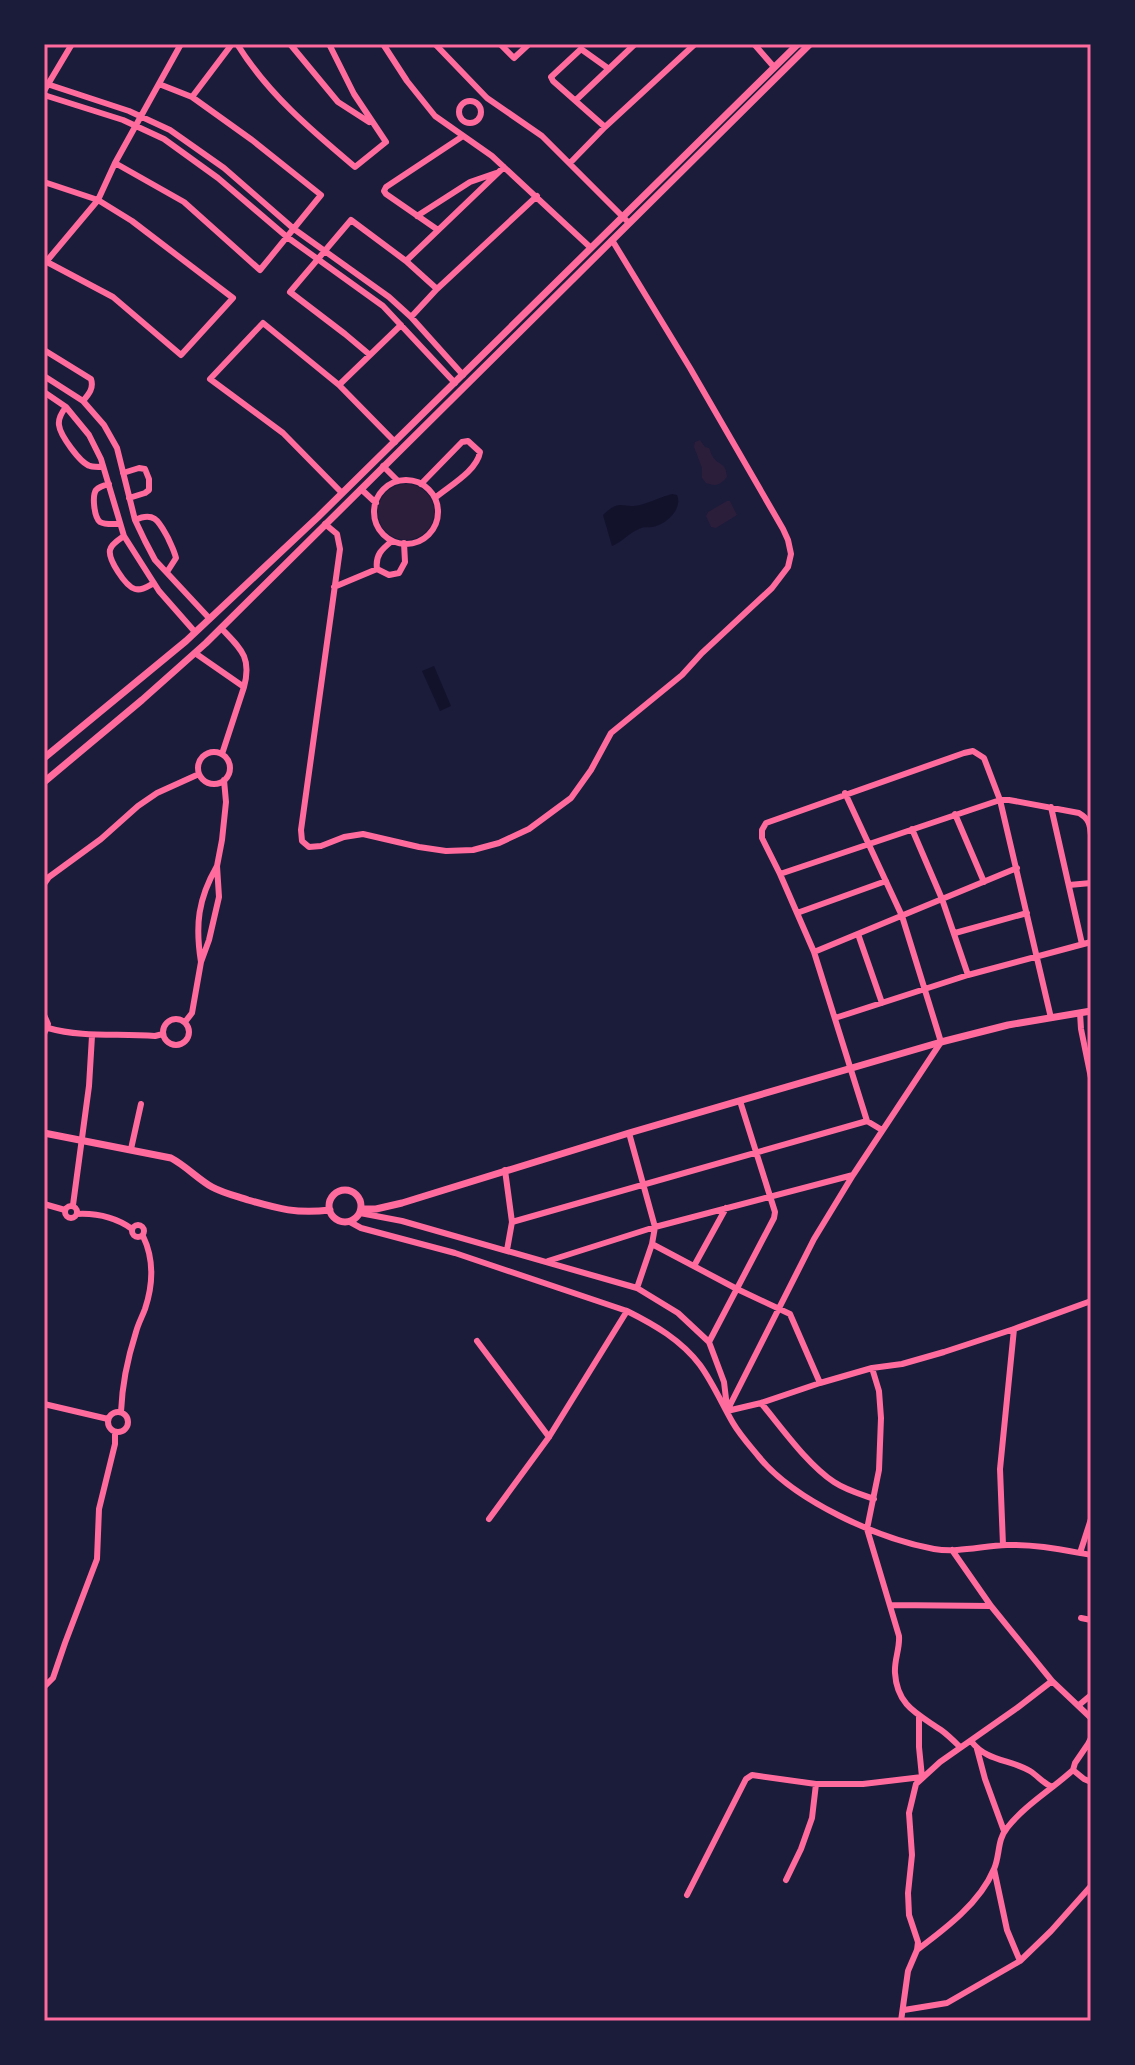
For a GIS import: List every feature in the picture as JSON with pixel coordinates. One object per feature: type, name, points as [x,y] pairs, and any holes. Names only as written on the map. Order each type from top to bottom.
[{"type":"street","points":[[45,88],[71,46],[62,44]]},
{"type":"street","points":[[44,182],[98,200],[143,229],[233,298],[181,355],[113,297],[45,263],[98,200],[181,44]]},
{"type":"street","points":[[192,97],[234,44],[253,70],[307,127],[355,167],[386,142],[354,94],[329,44]]},
{"type":"street","points":[[290,44],[338,102],[373,125]]},
{"type":"street","points":[[383,44],[435,116],[537,196],[591,248]]},
{"type":"street","points":[[435,44],[487,98],[542,136],[626,220]]},
{"type":"street","points":[[500,44],[514,58],[529,44]]},
{"type":"street","points":[[576,100],[635,44]]},
{"type":"street","points":[[570,163],[695,44]]},
{"type":"street","points":[[754,44],[774,67]]},
{"type":"street","points":[[44,782],[221,628],[612,240],[626,220],[798,44]]},
{"type":"street","points":[[44,758],[195,632],[395,442],[591,248],[626,220],[810,44]]},
{"type":"street","points":[[605,127],[553,81],[552,75],[581,49],[609,69]]},
{"type":"street","points":[[115,163],[184,202],[260,270],[321,195],[192,97],[159,84]]},
{"type":"street","points":[[45,88],[141,117],[170,130],[224,168],[294,229],[389,297],[463,375]]},
{"type":"street","points":[[45,88],[164,139],[218,178],[317,260],[383,306],[455,383]]},
{"type":"street","points":[[478,105],[487,98]]},
{"type":"street","points":[[472,101],[478,105],[481,112],[479,119],[469,123],[458,114],[461,104],[472,101]]},
{"type":"street","points":[[454,130],[462,120]]},
{"type":"street","points":[[438,230],[384,191],[463,136]]},
{"type":"street","points":[[417,216],[470,182],[502,170]]},
{"type":"street","points":[[406,261],[502,170]]},
{"type":"street","points":[[411,317],[537,196]]},
{"type":"street","points":[[370,355],[290,292],[351,220],[406,261],[437,289]]},
{"type":"street","points":[[325,524],[337,534],[340,549],[301,830],[302,841],[309,847],[321,846],[363,834],[446,851],[473,850],[499,843],[529,829],[571,798],[611,733],[682,675],[772,588],[788,567],[791,554],[783,529],[612,240]]},
{"type":"street","points":[[342,493],[283,433],[210,379],[263,323],[339,385],[395,442]]},
{"type":"street","points":[[339,385],[401,325]]},
{"type":"street","points":[[44,350],[91,379],[91,390],[83,401]]},
{"type":"street","points":[[44,376],[83,401],[104,425],[117,448],[135,520],[155,560],[209,618]]},
{"type":"street","points":[[44,392],[66,407],[89,435],[109,484],[124,536],[159,591],[195,632]]},
{"type":"street","points":[[66,407],[60,419],[62,435],[85,464],[103,467]]},
{"type":"street","points":[[89,435],[104,425]]},
{"type":"street","points":[[421,484],[462,442],[468,441],[480,452],[480,457],[468,471],[435,498]]},
{"type":"street","points":[[383,466],[398,481]]},
{"type":"street","points":[[123,473],[145,469],[149,479],[150,485],[145,493],[129,498]]},
{"type":"street","points":[[411,480],[421,484],[435,498],[438,508],[433,528],[427,536],[417,541],[392,541],[379,529],[375,520],[376,503],[383,490],[398,481],[411,480]]},
{"type":"street","points":[[109,484],[95,493],[96,517],[103,524],[120,524]]},
{"type":"street","points":[[361,489],[376,503]]},
{"type":"street","points":[[135,520],[143,517],[158,520],[176,558],[167,572]]},
{"type":"street","points":[[124,536],[109,552],[118,570],[129,586],[135,589],[154,583]]},
{"type":"street","points":[[377,569],[376,558],[392,541]]},
{"type":"street","points":[[334,587],[377,569],[395,575],[405,562],[404,543]]},
{"type":"street","points":[[177,612],[192,599]]},
{"type":"street","points":[[221,628],[245,655],[248,674],[222,754]]},
{"type":"street","points":[[195,653],[244,687]]},
{"type":"street","points":[[882,1130],[867,1121],[814,952],[762,838],[764,826],[770,821],[964,753],[973,751],[981,755],[1000,800],[1051,1018]]},
{"type":"street","points":[[213,752],[222,754],[229,762],[227,776],[215,784],[205,781],[199,774],[198,764],[204,756],[213,752]]},
{"type":"street","points":[[44,884],[138,806],[157,793],[199,774]]},
{"type":"street","points":[[201,962],[198,921],[207,884],[217,866],[222,840],[226,802],[224,780]]},
{"type":"street","points":[[845,793],[902,916],[941,1042]]},
{"type":"street","points":[[780,874],[1000,800],[1074,812],[1086,817],[1091,835]]},
{"type":"street","points":[[1051,807],[1082,944]]},
{"type":"street","points":[[955,814],[984,882]]},
{"type":"street","points":[[912,829],[942,899],[968,975]]},
{"type":"street","points":[[185,1022],[192,1013],[201,962],[219,897],[217,866]]},
{"type":"street","points":[[814,952],[1017,868]]},
{"type":"street","points":[[797,913],[886,881]]},
{"type":"street","points":[[1069,885],[1091,883]]},
{"type":"street","points":[[955,933],[1027,913]]},
{"type":"street","points":[[858,934],[882,1003]]},
{"type":"street","points":[[835,1018],[968,975],[1091,942]]},
{"type":"street","points":[[350,1222],[360,1211],[402,1203],[941,1042],[1008,1025],[1091,1011]]},
{"type":"street","points":[[1080,1013],[1091,1078]]},
{"type":"street","points":[[44,1015],[46,1031],[92,1036],[163,1034]]},
{"type":"street","points":[[172,1019],[181,1019],[188,1025],[189,1034],[185,1042],[171,1045],[163,1034],[165,1025],[172,1019]]},
{"type":"street","points":[[77,1214],[73,1205],[89,1086],[92,1036]]},
{"type":"street","points":[[727,1411],[814,1239],[941,1042]]},
{"type":"street","points":[[709,1342],[775,1212],[740,1101]]},
{"type":"street","points":[[131,1149],[141,1104]]},
{"type":"street","points":[[512,1222],[867,1121]]},
{"type":"street","points":[[44,1133],[171,1158],[211,1186],[230,1195],[285,1211],[330,1210]]},
{"type":"street","points":[[629,1133],[655,1227],[637,1288]]},
{"type":"street","points":[[505,1170],[512,1222],[507,1250]]},
{"type":"street","points":[[546,1262],[655,1227],[853,1175]]},
{"type":"street","points":[[360,1211],[358,1196],[346,1190],[333,1196],[329,1204],[336,1220],[455,1253],[627,1311],[653,1324],[677,1341],[699,1364],[735,1425],[761,1460],[803,1495],[867,1529],[934,1549],[1037,1546],[1091,1555]]},
{"type":"street","points":[[44,1204],[65,1210]]},
{"type":"street","points":[[65,1210],[73,1205]]},
{"type":"street","points":[[694,1266],[726,1208]]},
{"type":"street","points":[[65,1210],[69,1218],[77,1214],[93,1214],[111,1218],[132,1229],[136,1237],[143,1236],[150,1257],[149,1287],[130,1355],[121,1412]]},
{"type":"street","points":[[360,1211],[637,1288],[678,1313],[709,1342],[724,1382],[727,1411]]},
{"type":"street","points":[[652,1244],[793,1317],[820,1383]]},
{"type":"street","points":[[727,1411],[872,1368],[902,1364],[1091,1301]]},
{"type":"street","points":[[489,1519],[549,1437],[627,1311]]},
{"type":"street","points":[[1003,1545],[1000,1469],[1014,1329]]},
{"type":"street","points":[[477,1341],[549,1437]]},
{"type":"street","points":[[872,1368],[879,1391],[881,1418],[879,1470],[867,1529],[900,1646],[895,1676],[901,1697],[909,1709],[960,1747]]},
{"type":"street","points":[[761,1403],[806,1456],[833,1481],[874,1499]]},
{"type":"street","points":[[44,1404],[108,1419]]},
{"type":"street","points":[[121,1412],[128,1417],[128,1425],[123,1431],[115,1432],[109,1427],[108,1419],[113,1413],[121,1412]]},
{"type":"street","points":[[44,1687],[53,1678],[97,1559],[99,1509],[115,1444],[115,1432]]},
{"type":"street","points":[[1080,1553],[1091,1519]]},
{"type":"street","points":[[952,1550],[991,1606],[1052,1681],[1091,1718]]},
{"type":"street","points":[[890,1605],[991,1606]]},
{"type":"street","points":[[1081,1618],[1091,1620]]},
{"type":"street","points":[[901,2021],[908,1971],[918,1942],[909,1915],[908,1893],[912,1855],[909,1813],[916,1784],[960,1747],[1052,1681]]},
{"type":"street","points":[[1079,1705],[1091,1695]]},
{"type":"street","points":[[919,1716],[922,1777]]},
{"type":"street","points":[[971,1741],[977,1749],[1004,1831]]},
{"type":"street","points":[[917,1950],[938,1935],[980,1892],[994,1869],[1004,1831],[1028,1806],[1073,1770],[1090,1743]]},
{"type":"street","points":[[977,1749],[999,1761],[1030,1771],[1052,1787]]},
{"type":"street","points":[[1073,1770],[1091,1782]]},
{"type":"street","points":[[687,1895],[746,1779],[752,1775],[816,1784],[863,1784],[922,1777]]},
{"type":"street","points":[[786,1880],[812,1818],[816,1784]]},
{"type":"street","points":[[994,1869],[1007,1930],[1020,1961]]},
{"type":"street","points":[[904,2010],[947,2003],[1020,1961],[1091,1886]]},
{"type":"shaded area","points":[[700,440],[725,469],[727,477],[718,484],[706,483],[702,478],[702,468],[694,447],[695,442]]},
{"type":"shaded area","points":[[406,484],[426,492],[434,512],[426,532],[406,540],[386,532],[378,512],[386,492]]},
{"type":"shaded area","points":[[677,495],[678,506],[668,520],[657,526],[639,529],[612,546],[603,515],[618,505],[640,505]]},
{"type":"shaded area","points":[[730,501],[737,515],[716,528],[711,527],[706,516],[708,512]]},
{"type":"shaded area","points":[[434,666],[451,706],[440,711],[422,671]]}]
